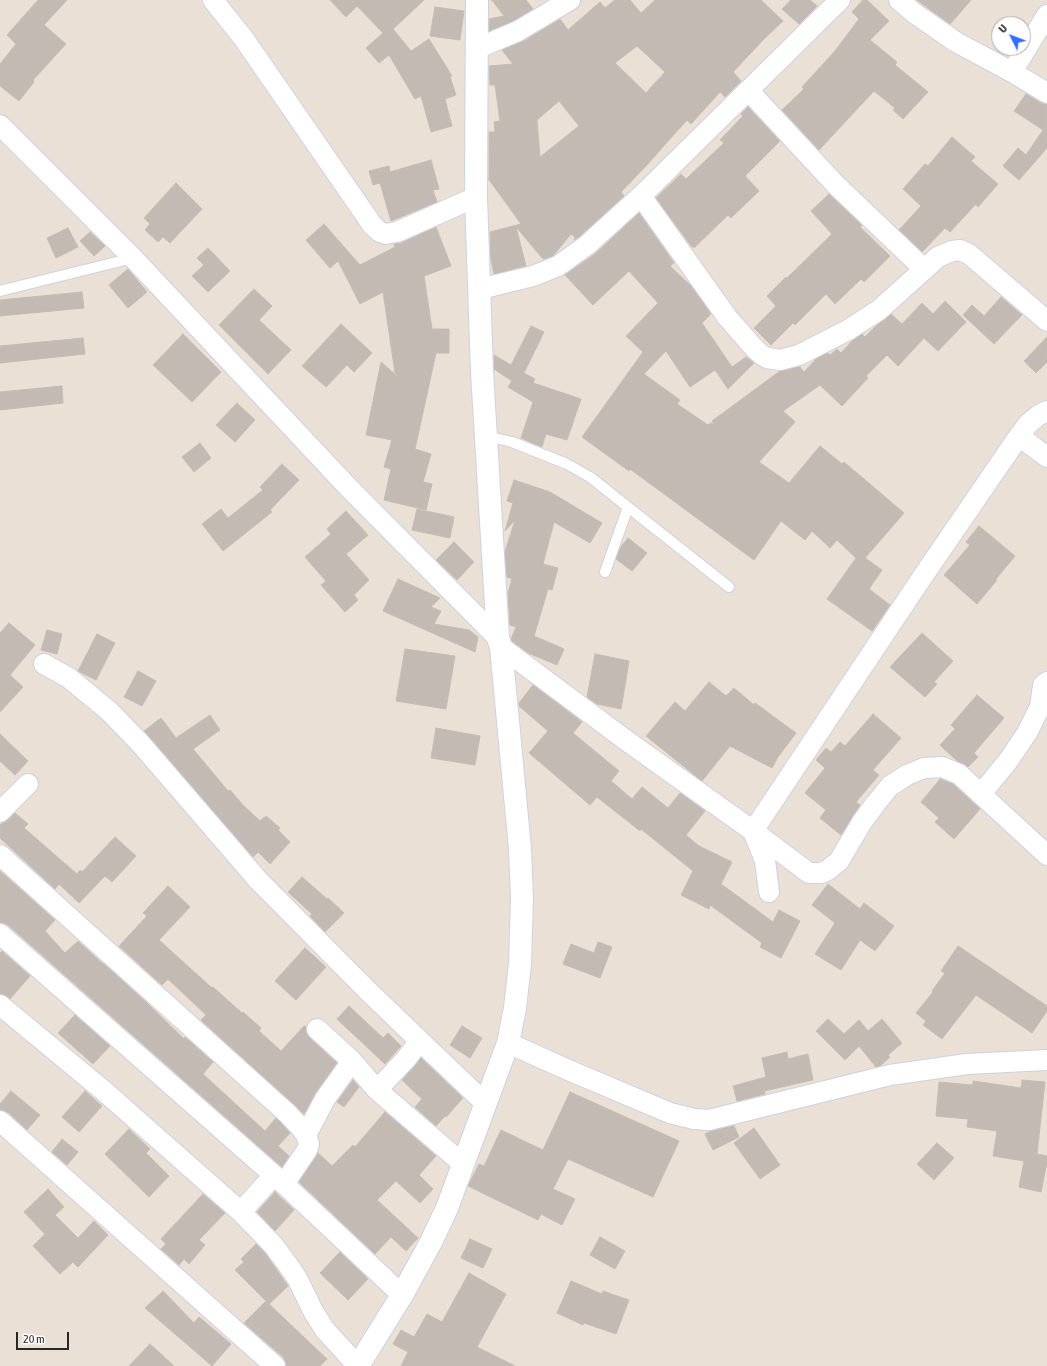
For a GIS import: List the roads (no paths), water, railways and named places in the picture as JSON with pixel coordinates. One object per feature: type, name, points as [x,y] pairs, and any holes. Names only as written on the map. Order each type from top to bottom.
[{"type":"street","points":[[213,0],[244,39],[373,226],[380,232],[386,234],[397,232],[476,197]]},
{"type":"street","points":[[0,1006],[104,1091],[241,1212],[278,1253],[297,1278],[313,1311],[325,1330],[358,1366],[402,1295],[431,1242],[447,1208],[508,1043],[515,1008],[520,964],[522,898],[520,849],[499,642],[482,372],[476,197],[477,0]]},
{"type":"street","points":[[476,49],[518,31],[570,0]]},
{"type":"street","points":[[480,289],[533,276],[558,266],[587,245],[641,196],[840,0]]},
{"type":"street","points":[[899,0],[956,42],[1012,72],[1047,93]]},
{"type":"street","points":[[1012,72],[1047,15]]},
{"type":"street","points":[[749,90],[835,184],[924,269]]},
{"type":"street","points":[[0,125],[133,258],[348,487],[499,642],[627,741],[810,873],[821,873],[828,870],[840,861],[862,822],[890,786],[907,775],[924,768],[942,767],[959,774],[1047,855]]},
{"type":"street","points":[[641,196],[727,317],[755,349],[767,358],[780,360],[799,355],[848,330],[879,310],[938,257],[952,250],[960,250],[970,254],[1047,321]]},
{"type":"street","points":[[753,831],[921,579],[1019,436],[1028,424],[1039,415],[1047,411]]},
{"type":"street","points":[[1019,436],[1047,457]]},
{"type":"street","points":[[44,664],[69,678],[109,711],[140,743],[258,880],[367,990],[486,1104]]},
{"type":"street","points":[[981,794],[1008,761],[1027,733],[1040,707],[1043,685],[1047,682]]},
{"type":"street","points":[[0,812],[28,784]]},
{"type":"street","points":[[753,831],[765,861],[769,892]]},
{"type":"street","points":[[0,854],[288,1114],[306,1135],[309,1144],[307,1150],[279,1179],[241,1212]]},
{"type":"street","points":[[0,934],[279,1179],[402,1295]]},
{"type":"street","points":[[317,1029],[352,1061],[377,1090],[463,1164]]},
{"type":"street","points":[[377,1090],[406,1059],[420,1041]]},
{"type":"street","points":[[508,1043],[670,1113],[694,1119],[709,1120],[890,1075],[967,1064],[1047,1060]]},
{"type":"street","points":[[306,1135],[325,1099],[352,1061]]},
{"type":"street","points":[[0,1121],[275,1366]]},
{"type":"lane","points":[[0,291],[133,258]]},
{"type":"lane","points":[[486,436],[512,442],[567,464],[590,478],[729,587]]},
{"type":"lane","points":[[605,572],[628,507]]}]
